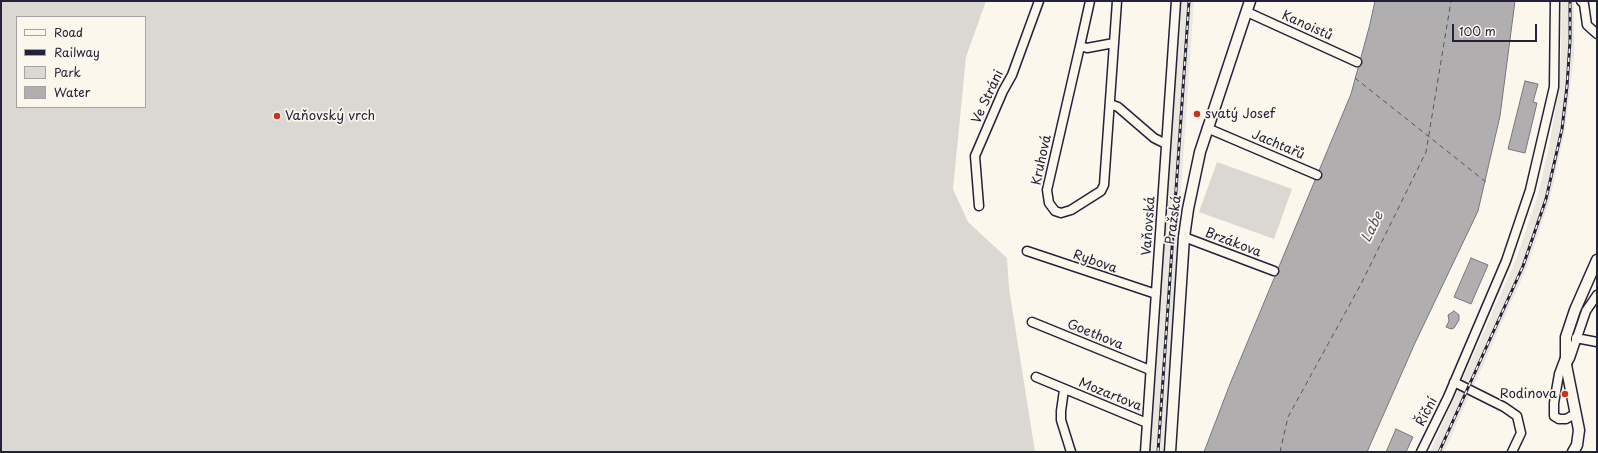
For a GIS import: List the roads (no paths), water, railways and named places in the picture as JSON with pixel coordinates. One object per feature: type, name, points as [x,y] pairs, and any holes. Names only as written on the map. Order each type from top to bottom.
[{"type":"main road","name":"Pražská","points":[[1170,452],[1184,237],[1195,173],[1207,128],[1250,1]]},
{"type":"main road","points":[[1572,452],[1578,438],[1566,361],[1566,337],[1570,321],[1597,260]]},
{"type":"street","name":"Ve Stráni","points":[[979,206],[975,156],[1003,91],[1012,75],[1039,1]]},
{"type":"street","name":"Kruhová","points":[[1090,1],[1047,190],[1049,204],[1055,211],[1061,213],[1071,210],[1102,188],[1105,178],[1117,1]]},
{"type":"street","name":"Vaňovská","points":[[1145,452],[1176,1]]},
{"type":"street","name":"Říční","points":[[1421,452],[1454,382],[1506,261],[1530,190],[1554,87],[1555,1]]},
{"type":"street","points":[[1581,1],[1584,4],[1588,25],[1597,34]]},
{"type":"street","name":"Kanoistů","points":[[1246,12],[1357,62]]},
{"type":"street","points":[[1080,46],[1087,48],[1114,44]]},
{"type":"street","points":[[1110,104],[1118,107],[1154,138],[1166,144]]},
{"type":"street","name":"Jachtařů","points":[[1207,128],[1317,175]]},
{"type":"street","name":"Brzákova","points":[[1184,237],[1274,271]]},
{"type":"street","name":"Rybova","points":[[1027,251],[1156,294]]},
{"type":"street","points":[[1575,414],[1566,419],[1559,419],[1554,416],[1554,403],[1559,374],[1566,361],[1570,358],[1586,311],[1597,295]]},
{"type":"street","name":"Goethova","points":[[1032,322],[1150,370]]},
{"type":"street","points":[[1576,338],[1597,342]]},
{"type":"street","name":"Mozartova","points":[[1036,377],[1064,390],[1147,423]]},
{"type":"street","points":[[1454,382],[1504,407],[1517,416],[1521,433],[1512,452]]},
{"type":"street","name":"Mozartova","points":[[1064,390],[1061,411],[1062,420],[1071,452]]},
{"type":"water","name":"Labe","points":[[1375,1],[1515,1],[1500,116],[1478,211],[1415,343],[1367,452],[1204,452],[1230,384],[1351,94]]},
{"type":"water","points":[[1525,81],[1538,84],[1533,102],[1537,103],[1525,153],[1508,149]]},
{"type":"water","points":[[1471,258],[1488,265],[1471,304],[1454,297]]},
{"type":"water","points":[[1454,311],[1459,315],[1459,320],[1454,328],[1451,329],[1446,327],[1449,321],[1448,315]]},
{"type":"water","points":[[1396,429],[1413,437],[1406,452],[1386,452]]},
{"type":"railway","points":[[1158,452],[1189,1]]},
{"type":"railway","points":[[1439,452],[1523,266],[1546,199],[1562,129],[1570,41],[1570,1]]},
{"type":"place","name":"svatý Josef","points":[[1197,114]]},
{"type":"place","name":"Vaňovský vrch","points":[[277,116]]},
{"type":"place","name":"Rodinova","points":[[1565,394]]}]
